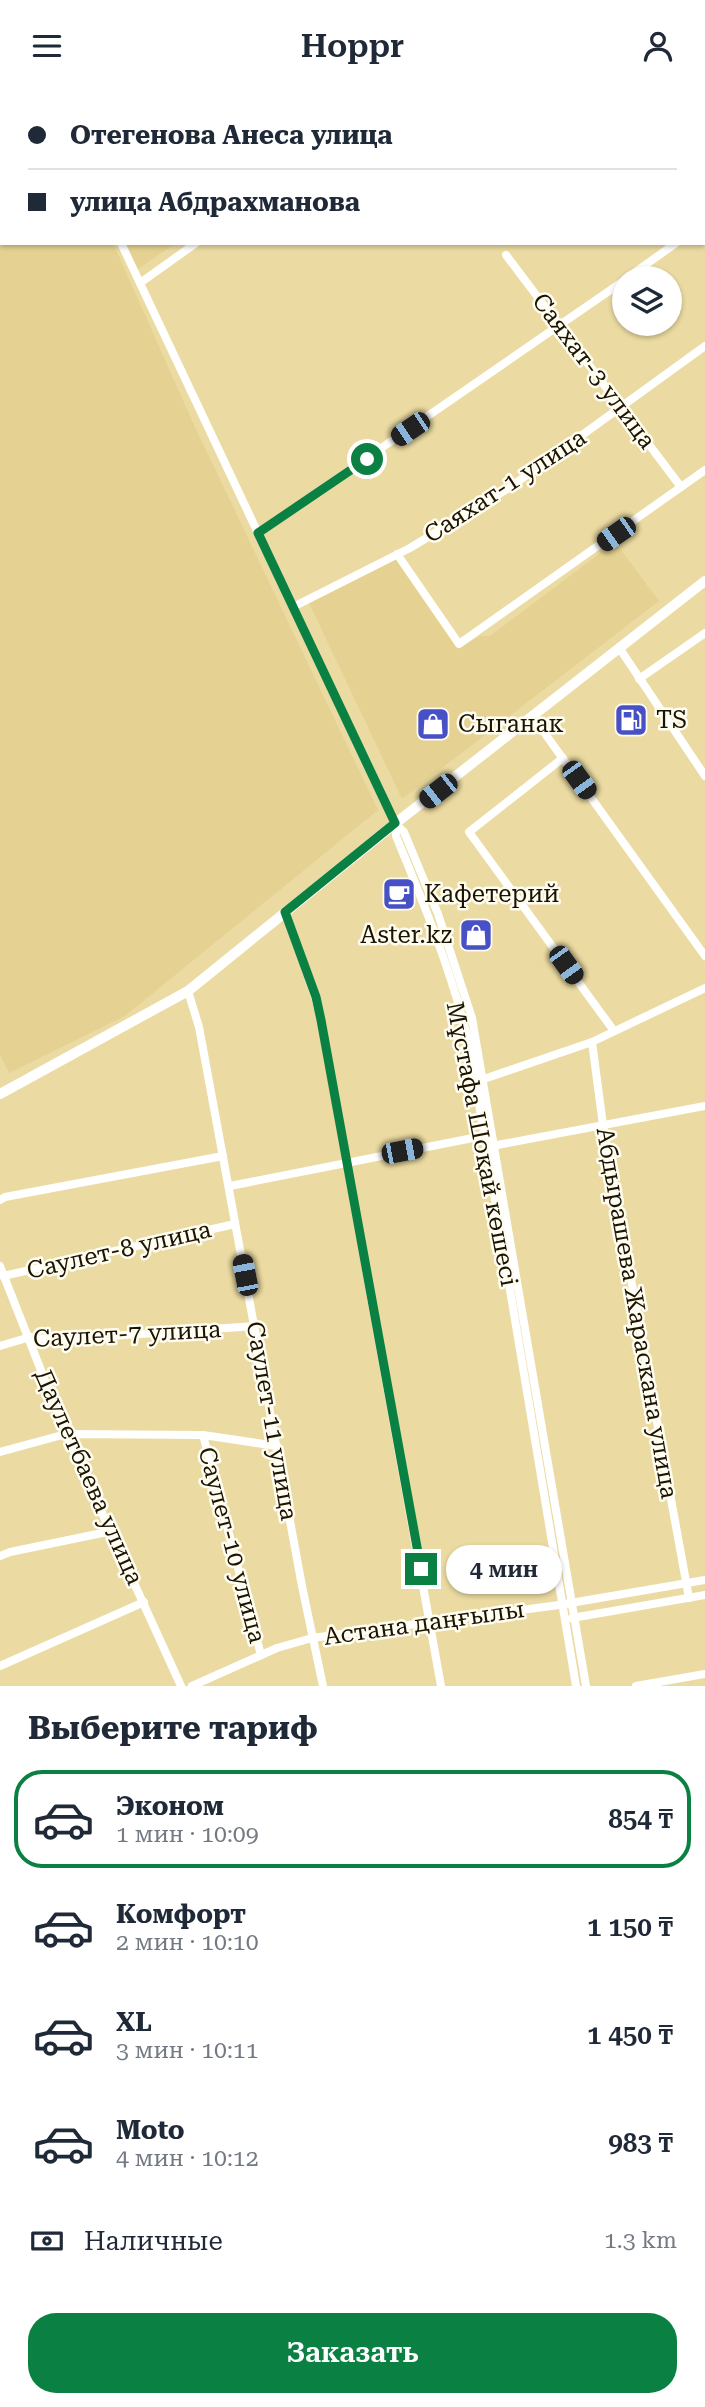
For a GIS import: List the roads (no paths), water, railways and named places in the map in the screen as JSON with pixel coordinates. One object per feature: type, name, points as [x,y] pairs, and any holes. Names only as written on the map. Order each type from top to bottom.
[{"type":"main road","points":[[1,1090],[188,991],[395,823],[705,581]]},
{"type":"street","points":[[122,245],[395,823]]},
{"type":"street","points":[[139,283],[193,245]]},
{"type":"street","points":[[644,266],[673,245]]},
{"type":"street","name":"Саяхат-3 улица","points":[[506,255],[681,487]]},
{"type":"street","points":[[258,533],[612,289]]},
{"type":"street","name":"Саяхат-1 улица","points":[[293,607],[397,554],[509,488],[705,346]]},
{"type":"street","points":[[397,554],[458,644],[705,470]]},
{"type":"street","points":[[639,679],[705,633]]},
{"type":"street","points":[[620,649],[705,775]]},
{"type":"street","points":[[533,717],[705,957]]},
{"type":"street","points":[[563,758],[469,832],[614,1031]]},
{"type":"street","name":"Мұстафа Шоқай көшесі","points":[[395,823],[404,832],[438,914],[472,1018],[484,1079],[488,1135]]},
{"type":"street","name":"Мұстафа Шоқай көшесі","points":[[395,823],[396,836],[430,918],[463,1021],[488,1135],[567,1604],[586,1686]]},
{"type":"street","points":[[285,912],[316,997],[348,1161],[441,1686]]},
{"type":"street","points":[[484,1079],[592,1042],[705,989]]},
{"type":"street","name":"Саулет-11 улица","points":[[188,991],[199,1027],[230,1186],[323,1686]]},
{"type":"street","name":"Абдырашева Жараскана улица","points":[[592,1042],[603,1125],[689,1598]]},
{"type":"street","points":[[490,1146],[705,1106]]},
{"type":"street","points":[[230,1186],[488,1135]]},
{"type":"street","points":[[0,1201],[223,1156]]},
{"type":"street","name":"Саулет-8 улица","points":[[3,1276],[235,1224]]},
{"type":"street","name":"Даулетбаева улица","points":[[0,1266],[66,1434],[181,1686]]},
{"type":"street","name":"Саулет-7 улица","points":[[0,1346],[30,1337],[54,1340],[255,1326]]},
{"type":"street","points":[[0,1452],[66,1434],[203,1435],[277,1446]]},
{"type":"street","name":"Саулет-10 улица","points":[[203,1435],[261,1655]]},
{"type":"street","points":[[0,1556],[112,1531]]},
{"type":"street","name":"Астана даңғылы","points":[[192,1686],[278,1648],[313,1638],[567,1604],[705,1580]]},
{"type":"street","points":[[570,1618],[705,1595]]},
{"type":"street","points":[[0,1666],[144,1602]]},
{"type":"street","name":"Мұстафа Шоқай көшесі","points":[[570,1618],[576,1686]]},
{"type":"street","points":[[636,1686],[705,1675]]},
{"type":"place","name":"TS","points":[[631,720]]},
{"type":"place","name":"Сыганак","points":[[433,724]]},
{"type":"place","name":"Кафетерий","points":[[399,894]]},
{"type":"place","name":"Aster.kz","points":[[476,935]]}]
